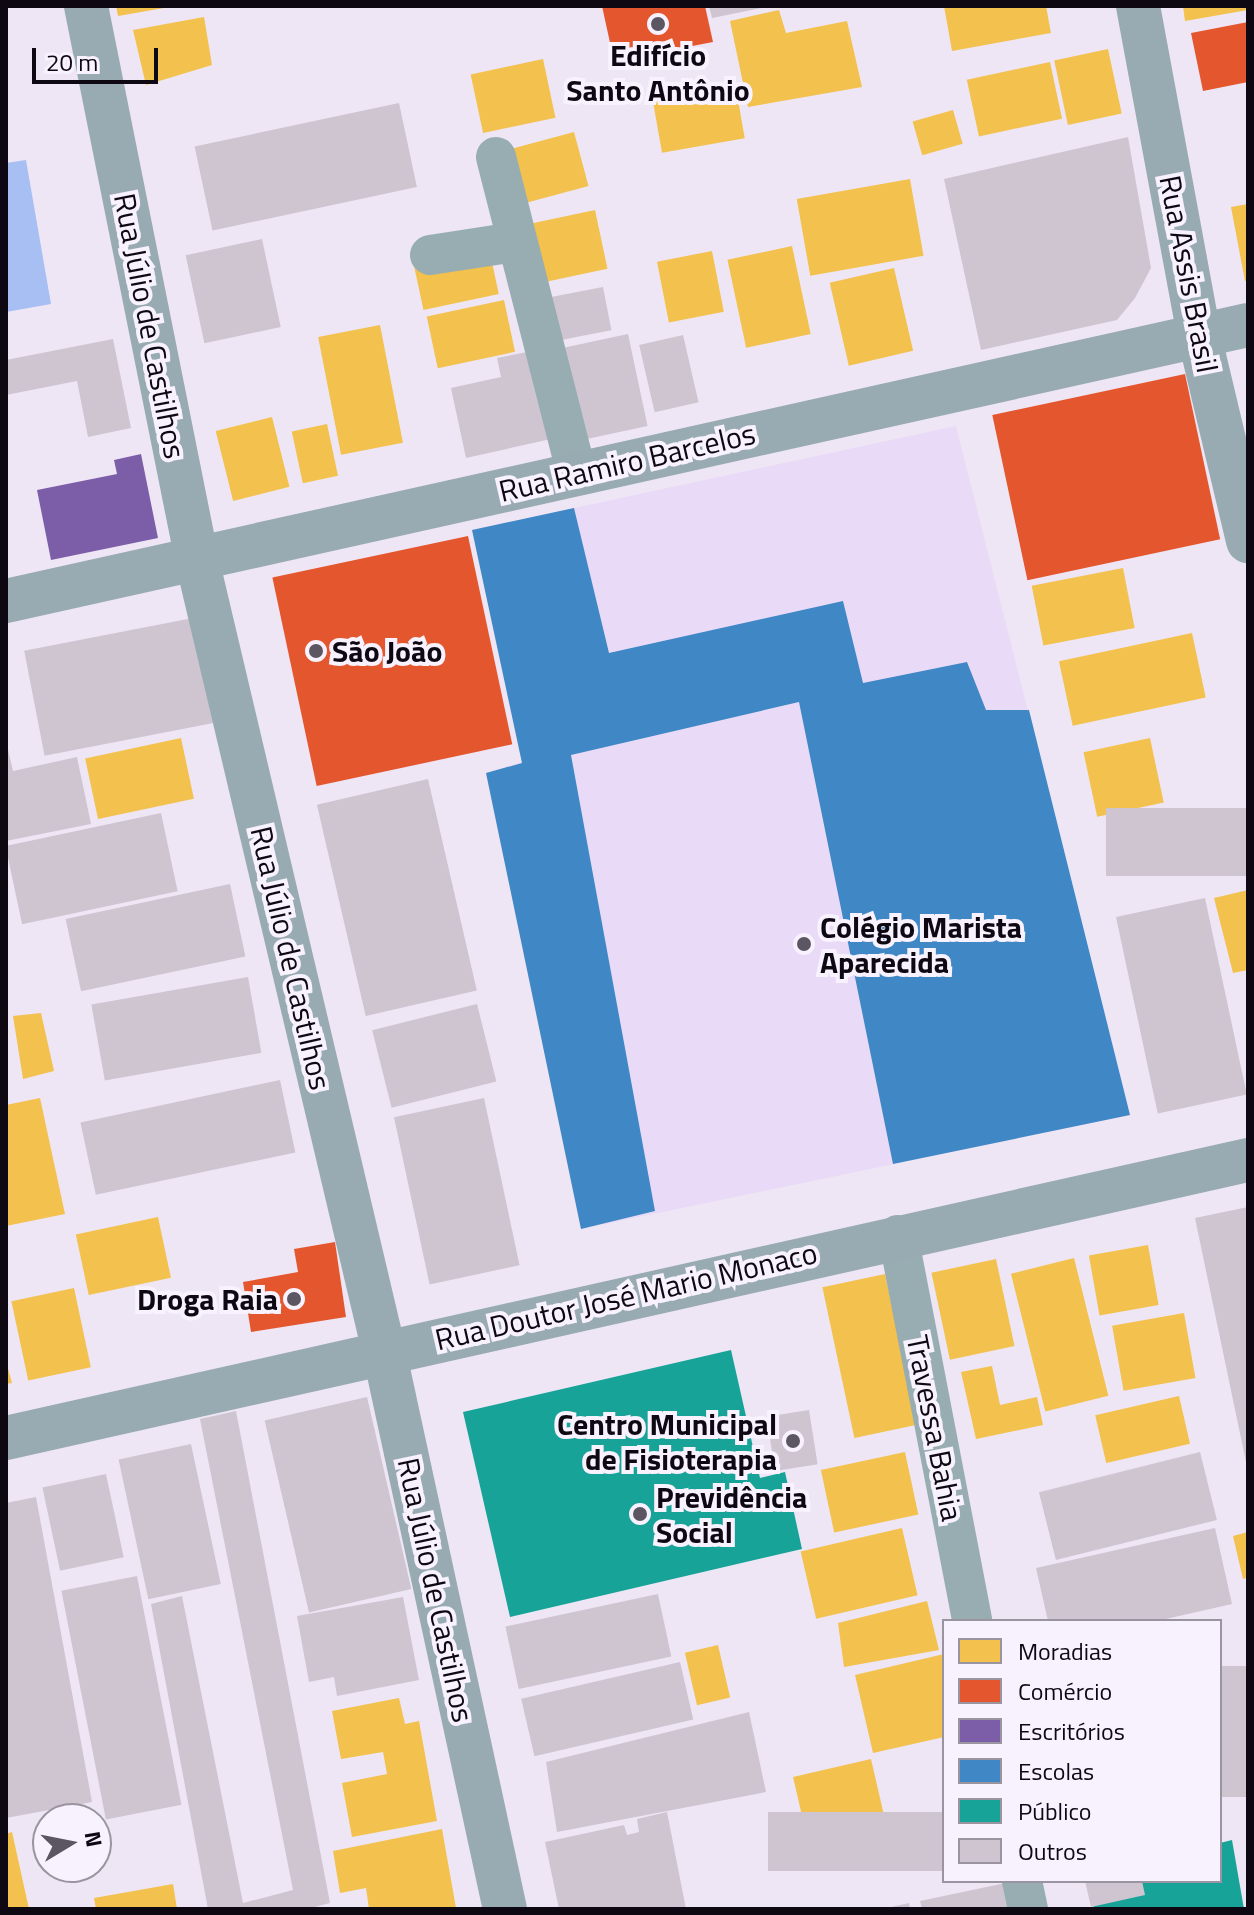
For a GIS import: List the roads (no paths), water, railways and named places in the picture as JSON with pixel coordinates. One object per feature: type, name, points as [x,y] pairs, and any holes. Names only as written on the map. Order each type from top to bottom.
[{"type":"street","name":"Rua Júlio de Castilhos","points":[[86,6],[197,560],[384,1351],[505,1909]]},
{"type":"street","name":"Rua Assis Brasil","points":[[1138,6],[1199,335],[1248,541]]},
{"type":"street","points":[[496,157],[515,242],[576,472]]},
{"type":"street","points":[[430,255],[515,242]]},
{"type":"street","name":"Rua Ramiro Barcelos","points":[[6,601],[1248,325]]},
{"type":"street","name":"Rua Doutor José Mario Monaco","points":[[6,1438],[898,1235],[1248,1160]]},
{"type":"street","name":"Travessa Bahia","points":[[898,1235],[972,1619]]},
{"type":"street","points":[[1022,1883],[1028,1909]]},
{"type":"water","points":[[26,160],[51,304],[6,312],[6,163]]},
{"type":"place","name":"Edifício Santo Antônio","points":[[658,24]]},
{"type":"place","name":"São João","points":[[316,651]]},
{"type":"place","name":"Colégio Marista Aparecida","points":[[804,944]]},
{"type":"place","name":"Droga Raia","points":[[294,1299]]},
{"type":"place","name":"Centro Municipal de Fisioterapia","points":[[793,1441]]},
{"type":"place","name":"Previdência Social","points":[[640,1514]]}]
